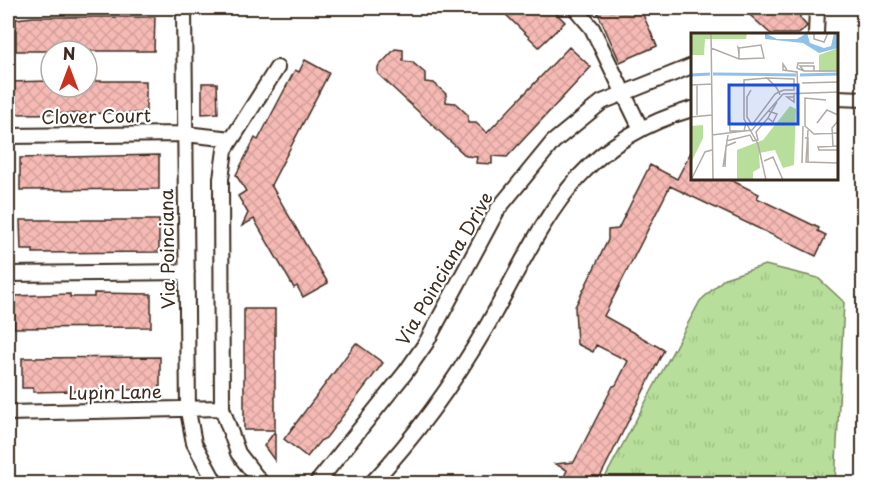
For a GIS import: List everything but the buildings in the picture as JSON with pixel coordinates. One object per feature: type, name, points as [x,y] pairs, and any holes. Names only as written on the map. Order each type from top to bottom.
[{"type":"street","name":"Via Poinciana","points":[[184,8],[188,411],[194,443],[214,483]]},
{"type":"street","points":[[575,8],[592,28],[641,129]]},
{"type":"street","points":[[816,33],[817,8]]},
{"type":"street","name":"Via Poinciana Drive","points":[[316,483],[380,407],[426,343],[498,209],[554,142],[602,102],[691,67]]},
{"type":"street","points":[[262,483],[238,453],[222,408],[221,179],[225,150],[277,68]]},
{"type":"street","points":[[838,98],[864,99]]},
{"type":"street","points":[[371,483],[434,407],[486,327],[552,208],[592,163],[641,129],[691,110]]},
{"type":"street","name":"Clover Court","points":[[8,136],[185,134]]},
{"type":"street","points":[[185,134],[232,139]]},
{"type":"street","points":[[8,274],[186,272]]},
{"type":"street","name":"Lupin Lane","points":[[8,412],[188,411],[222,408]]},
{"type":"green space","points":[[765,265],[818,278],[844,302],[835,483],[602,483],[700,301],[725,278]]}]
